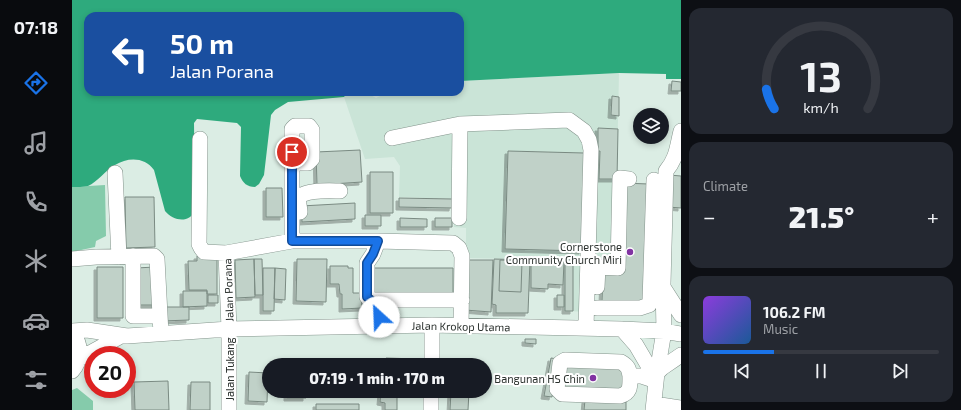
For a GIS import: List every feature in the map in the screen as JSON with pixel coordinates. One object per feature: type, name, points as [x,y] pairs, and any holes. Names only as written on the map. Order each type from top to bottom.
[{"type":"street","points":[[392,138],[460,124],[569,120],[584,131],[589,140],[591,150],[591,328]]},
{"type":"street","points":[[459,218],[460,124]]},
{"type":"street","points":[[597,308],[640,308],[649,305],[658,217],[666,170],[673,162],[681,131]]},
{"type":"street","points":[[200,139],[199,244],[204,252],[226,252]]},
{"type":"street","points":[[292,163],[297,241]]},
{"type":"street","points":[[115,173],[134,316],[160,316]]},
{"type":"street","points":[[591,328],[597,308],[598,267],[618,268],[620,178],[629,178]]},
{"type":"street","points":[[654,180],[663,287],[664,331],[656,378],[654,407],[681,408]]},
{"type":"street","points":[[297,241],[299,199],[301,196],[307,192],[340,190]]},
{"type":"street","name":"Jalan Porana","points":[[229,329],[226,252],[297,241],[453,243],[460,248],[462,256],[461,326]]},
{"type":"street","points":[[378,241],[373,254],[367,263],[367,297],[378,306],[380,325]]},
{"type":"street","points":[[72,259],[126,256],[154,256],[158,259],[161,334]]},
{"type":"street","points":[[663,287],[681,315]]},
{"type":"street","points":[[372,300],[462,300]]},
{"type":"street","name":"Jalan Krokop Utama","points":[[121,336],[229,329],[380,325],[591,328],[664,331],[681,334]]},
{"type":"street","points":[[432,325],[432,358]]},
{"type":"street","name":"Jalan Tukang","points":[[229,329],[229,410]]},
{"type":"street","points":[[622,329],[636,346],[656,378]]},
{"type":"street","points":[[76,365],[79,344],[72,332],[87,330],[121,336]]},
{"type":"street","points":[[76,365],[121,336]]},
{"type":"street","points":[[656,378],[662,368],[681,355]]},
{"type":"street","points":[[565,360],[621,362],[626,364],[629,368],[630,376],[630,389],[628,392],[620,396],[562,394],[557,390],[560,363],[565,360]]},
{"type":"street","points":[[630,376],[656,378]]},
{"type":"street","points":[[431,398],[431,410]]},
{"type":"shaded area","points":[[72,0],[681,0],[681,79],[666,79],[666,74],[619,73],[464,81],[464,12],[84,12],[84,96],[345,96],[288,102],[275,110],[271,115],[264,175],[259,184],[255,187],[246,184],[242,181],[240,176],[241,127],[237,123],[197,119],[194,123],[195,210],[193,214],[185,219],[181,220],[172,217],[165,211],[154,170],[146,163],[141,161],[131,160],[120,162],[88,186],[72,187]]},
{"type":"shaded area","points":[[619,73],[615,261],[591,262],[592,312],[564,311],[565,260],[466,258],[466,228],[454,227],[454,199],[399,197],[400,166],[394,157],[365,159],[345,96],[372,96],[376,98],[380,96],[464,96],[464,81]]},
{"type":"shaded area","points":[[105,185],[106,236],[96,241],[95,247],[72,252],[72,187]]},
{"type":"shaded area","points":[[77,388],[84,394],[84,398],[89,398],[93,401],[93,410],[72,410],[72,390]]},
{"type":"building","points":[[672,81],[681,82],[681,91],[671,91]]},
{"type":"building","points":[[612,96],[619,97],[619,116],[611,115]]},
{"type":"building","points":[[598,128],[618,129],[617,179],[599,179],[600,151],[598,151]]},
{"type":"building","points":[[360,150],[362,182],[317,185],[316,152]]},
{"type":"building","points":[[508,151],[584,153],[582,251],[505,249]]},
{"type":"building","points":[[370,172],[393,172],[393,213],[370,213]]},
{"type":"building","points":[[669,175],[681,176],[681,208],[668,207]]},
{"type":"building","points":[[622,183],[649,184],[646,302],[602,301],[603,274],[620,275]]},
{"type":"building","points":[[266,188],[282,188],[283,217],[266,217]]},
{"type":"building","points":[[125,197],[154,197],[155,247],[126,248]]},
{"type":"building","points":[[399,198],[453,199],[452,208],[399,207]]},
{"type":"building","points":[[355,203],[355,219],[302,222],[301,206]]},
{"type":"building","points":[[365,215],[381,215],[381,226],[365,226]]},
{"type":"building","points":[[400,218],[427,219],[427,227],[400,227]]},
{"type":"building","points":[[435,218],[452,218],[452,227],[435,227]]},
{"type":"building","points":[[217,255],[217,294],[207,294],[207,290],[189,290],[188,261],[197,261],[197,256]]},
{"type":"building","points":[[254,259],[255,297],[236,298],[235,260]]},
{"type":"building","points":[[254,259],[262,259],[263,295],[255,295]]},
{"type":"building","points":[[297,259],[327,259],[326,302],[296,301]]},
{"type":"building","points":[[494,259],[530,260],[528,313],[496,313],[496,305],[492,304]]},
{"type":"building","points":[[565,259],[573,259],[573,311],[565,311]]},
{"type":"building","points":[[465,260],[493,260],[491,312],[465,310]]},
{"type":"building","points":[[500,260],[522,261],[521,292],[499,291]]},
{"type":"building","points":[[531,261],[564,262],[563,285],[548,284],[548,289],[531,288]]},
{"type":"building","points":[[330,266],[348,266],[348,268],[353,268],[353,293],[361,293],[362,308],[342,309],[342,294],[340,294],[339,284],[330,284]]},
{"type":"building","points":[[97,267],[123,267],[123,318],[97,318]]},
{"type":"building","points":[[155,267],[156,305],[136,305],[136,268]]},
{"type":"building","points":[[263,268],[275,268],[274,311],[263,311]]},
{"type":"building","points":[[275,268],[286,269],[285,300],[274,299]]},
{"type":"building","points":[[370,268],[453,268],[453,293],[370,295]]},
{"type":"building","points":[[183,291],[207,291],[207,306],[183,307]]},
{"type":"building","points":[[208,295],[218,295],[218,303],[208,303]]},
{"type":"building","points":[[557,295],[564,295],[564,307],[557,307]]},
{"type":"building","points":[[162,307],[189,307],[189,320],[162,321]]},
{"type":"building","points":[[525,339],[536,339],[536,344],[525,343]]},
{"type":"building","points":[[551,358],[558,359],[552,397],[544,396]]},
{"type":"building","name":"Bangunan HS Chin","points":[[561,366],[625,369],[625,389],[560,387]]},
{"type":"building","points":[[249,372],[262,373],[262,398],[267,398],[267,402],[248,401]]},
{"type":"building","points":[[168,381],[169,410],[135,410],[136,382]]},
{"type":"building","points":[[191,382],[210,382],[210,410],[190,410]]},
{"type":"building","points":[[380,398],[397,398],[397,410],[385,410],[385,403],[380,402]]},
{"type":"building","points":[[451,398],[469,398],[468,410],[450,410]]},
{"type":"building","points":[[585,400],[626,402],[626,410],[584,410]]},
{"type":"building","points":[[316,404],[359,404],[359,410],[316,410]]},
{"type":"place","name":"Cornerstone Community Church Miri","points":[[630,252]]},
{"type":"place","name":"Bangunan HS Chin","points":[[593,378]]},
{"type":"route","points":[[292,152],[292,241],[378,241],[373,254],[367,263],[367,297],[378,306],[379,317]]}]
